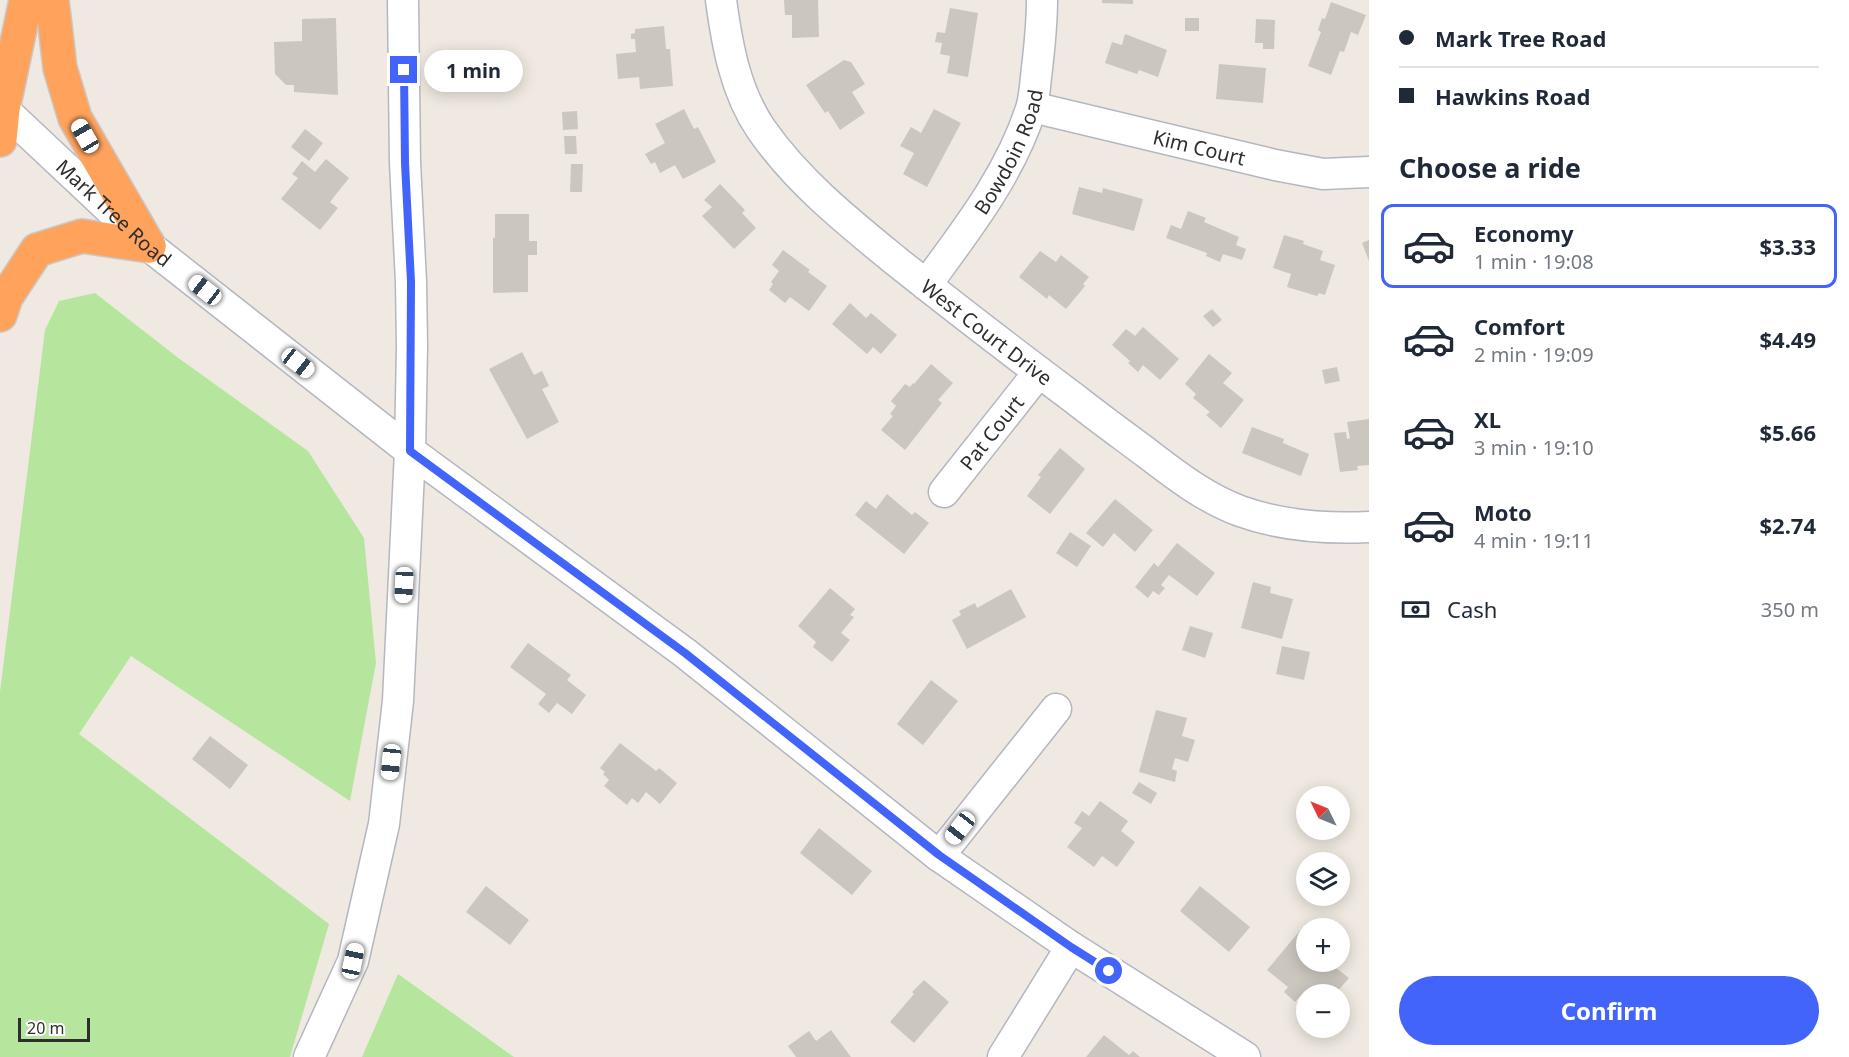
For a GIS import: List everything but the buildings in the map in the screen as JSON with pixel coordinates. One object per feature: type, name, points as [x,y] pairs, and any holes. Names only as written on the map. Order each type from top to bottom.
[{"type":"highway","points":[[1,115],[26,0]]},
{"type":"highway","points":[[52,0],[60,68],[75,118],[149,246]]},
{"type":"highway","points":[[0,315],[6,297],[37,250],[82,236],[149,246]]},
{"type":"street","points":[[309,1057],[353,961],[384,824],[398,701],[410,451],[411,282],[405,163],[402,0]]},
{"type":"street","name":"West Court Drive","points":[[721,0],[726,38],[740,88],[760,127],[791,167],[843,218],[926,285],[1180,479],[1212,498],[1240,511],[1273,521],[1335,529],[1369,528]]},
{"type":"street","name":"Bowdoin Road","points":[[926,285],[980,212],[1001,179],[1014,152],[1032,107],[1042,0]]},
{"type":"street","name":"Kim Court","points":[[1032,107],[1275,165],[1323,174],[1369,172]]},
{"type":"street","name":"Mark Tree Road","points":[[1,115],[149,246],[410,451],[685,653],[939,855],[1071,947],[1245,1057]]},
{"type":"street","name":"Pat Court","points":[[944,492],[1039,372]]},
{"type":"street","points":[[939,855],[1056,709]]},
{"type":"street","points":[[1003,1057],[1071,947]]},
{"type":"green space","points":[[95,293],[177,357],[308,451],[364,538],[376,663],[350,801],[131,656],[79,734],[329,924],[290,1057],[0,1057],[0,692],[45,330],[59,301]]},
{"type":"green space","points":[[398,974],[514,1057],[362,1057]]},
{"type":"route","points":[[404,70],[405,163],[411,282],[410,451],[685,653],[939,855],[1109,971]]}]
